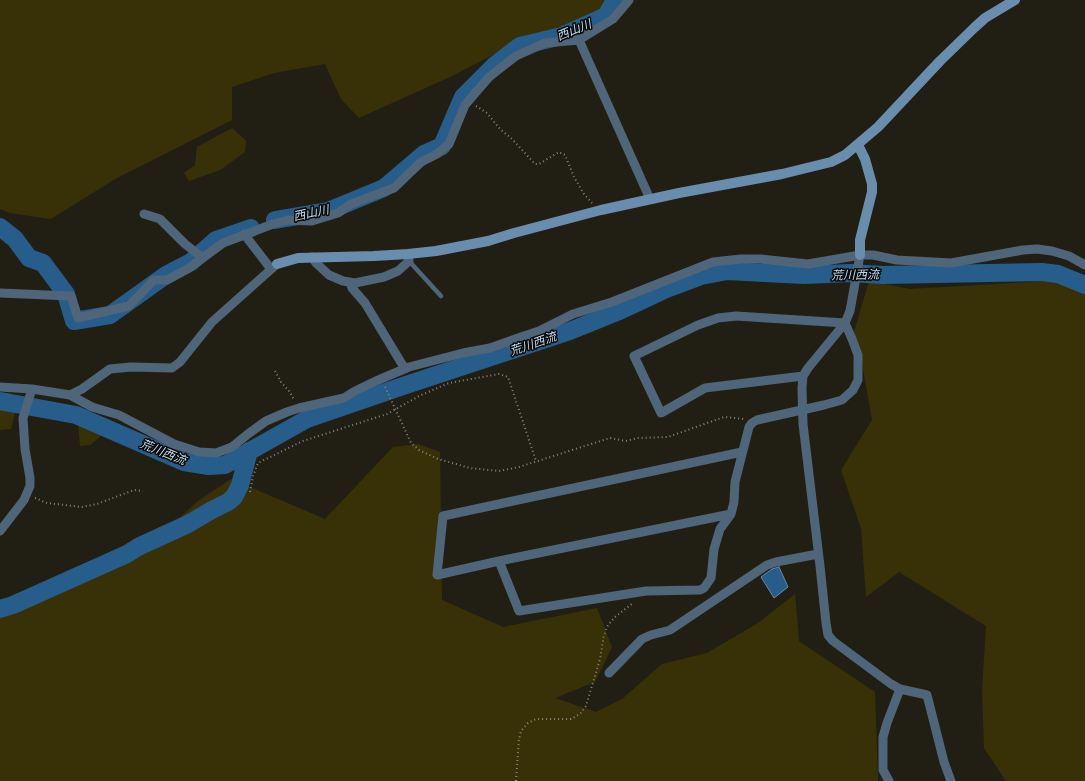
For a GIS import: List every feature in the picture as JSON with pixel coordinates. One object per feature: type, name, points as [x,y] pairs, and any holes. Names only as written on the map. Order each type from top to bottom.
[{"type":"street","points":[[0,293],[70,296],[78,318],[129,306],[154,280],[166,280],[189,268],[223,243],[244,234],[288,220],[312,221],[338,213],[350,204],[394,188],[421,162],[438,154],[449,144],[465,105],[489,77],[516,56],[545,43],[579,40],[613,19],[629,0]]},
{"type":"street","points":[[0,387],[31,392],[70,394],[82,389],[110,369],[131,367],[172,368],[180,362],[212,322],[274,266],[298,258],[409,258],[488,241],[514,232],[650,199],[782,174],[831,162],[845,155],[878,127],[940,61],[985,18],[1015,0]]},
{"type":"street","points":[[579,40],[650,199]]},
{"type":"street","points":[[858,145],[865,159],[872,184],[872,192],[860,240],[860,256],[850,311],[845,323],[803,376],[802,410],[828,635],[833,641],[900,689],[927,695],[944,762],[951,781]]},
{"type":"street","points":[[144,214],[160,219],[185,244],[203,258]]},
{"type":"street","points":[[244,234],[274,266]]},
{"type":"street","points":[[70,394],[92,407],[119,416],[174,444],[208,453],[216,453],[232,448],[266,421],[299,408],[344,398],[355,391],[405,369],[463,353],[490,348],[539,331],[573,314],[612,302],[714,262],[741,259],[760,259],[808,264],[873,255],[904,260],[951,263],[1000,253],[1037,248],[1069,256],[1085,265]]},
{"type":"street","points":[[312,257],[316,263],[329,275],[343,281],[350,282],[368,281],[384,277],[398,271],[409,258]]},
{"type":"street","points":[[350,282],[352,288],[365,304],[405,369]]},
{"type":"street","points":[[803,376],[705,388],[662,413],[634,356],[698,324],[718,318],[736,316],[845,323]]},
{"type":"street","points":[[499,562],[519,611],[646,592],[700,590],[708,584],[711,578],[714,549],[720,529],[731,514],[734,502],[735,482],[749,427],[752,423],[757,420],[842,400],[853,390],[858,380],[858,355],[845,323]]},
{"type":"street","points":[[0,531],[24,500],[28,492],[30,478],[22,426],[24,412],[31,392]]},
{"type":"street","points":[[731,514],[437,575],[443,516],[742,452]]},
{"type":"street","points":[[609,673],[642,639],[670,630],[767,565],[818,554]]},
{"type":"street","points":[[889,781],[883,770],[883,737],[886,723],[900,689]]},
{"type":"lane","points":[[409,258],[441,296]]},
{"type":"path","points":[[468,101],[487,114],[535,164],[539,164],[550,156],[559,152],[565,156],[574,177],[584,194],[599,211]]},
{"type":"path","points":[[276,371],[281,382],[290,392],[299,408]]},
{"type":"path","points":[[250,492],[253,476],[258,463],[303,441],[387,414],[419,396],[449,383],[499,374],[508,377],[536,461]]},
{"type":"path","points":[[384,383],[411,443],[419,450],[438,459],[470,468],[499,472],[610,438],[626,441],[638,438],[668,437],[724,418],[748,420],[752,423]]},
{"type":"path","points":[[28,492],[38,500],[47,503],[82,507],[97,504],[134,490],[142,492]]},
{"type":"path","points":[[516,781],[521,731],[528,723],[536,719],[571,719],[580,714],[586,706],[600,659],[604,635],[608,625],[615,617],[639,599]]},
{"type":"shaded area","points":[[0,0],[609,0],[600,11],[563,31],[514,44],[452,76],[359,118],[341,99],[325,64],[274,73],[232,87],[232,120],[115,179],[51,219],[10,213],[0,209]]},
{"type":"shaded area","points":[[232,128],[246,141],[245,152],[220,170],[189,181],[184,173],[195,165],[197,147]]},
{"type":"shaded area","points":[[1065,280],[1085,288],[1085,781],[1006,781],[984,748],[982,691],[986,626],[899,572],[866,597],[861,528],[841,470],[872,420],[862,363],[854,332],[869,281],[910,289]]},
{"type":"shaded area","points":[[0,393],[10,393],[16,409],[11,429],[0,430]]},
{"type":"shaded area","points":[[78,420],[103,421],[106,432],[90,445],[80,446]]},
{"type":"shaded area","points":[[418,444],[440,452],[442,600],[503,627],[597,608],[612,647],[595,682],[555,698],[596,712],[622,699],[662,664],[707,653],[758,623],[795,594],[799,641],[875,692],[878,781],[0,781],[0,601],[46,588],[151,544],[198,501],[231,479],[325,519],[393,447]]},
{"type":"water","points":[[779,567],[788,587],[774,598],[761,577],[772,569]]},
{"type":"waterway","name":"西山川","points":[[275,220],[328,211],[384,188],[424,154],[442,146],[463,97],[494,66],[520,46],[562,36],[606,16],[615,0]]},
{"type":"waterway","name":"西山川","points":[[0,227],[15,239],[29,258],[43,263],[66,294],[74,321],[110,315],[166,275],[191,262],[216,240],[251,228]]},
{"type":"waterway","name":"荒川西流","points":[[0,401],[76,415],[184,462],[209,466],[225,465],[307,419],[570,331],[617,312],[666,289],[701,276],[727,271],[804,275],[851,273],[883,275],[1042,272],[1058,274],[1085,285]]},
{"type":"waterway","points":[[0,609],[13,605],[127,554],[138,547],[188,524],[228,502],[234,497],[240,485],[249,451]]}]
